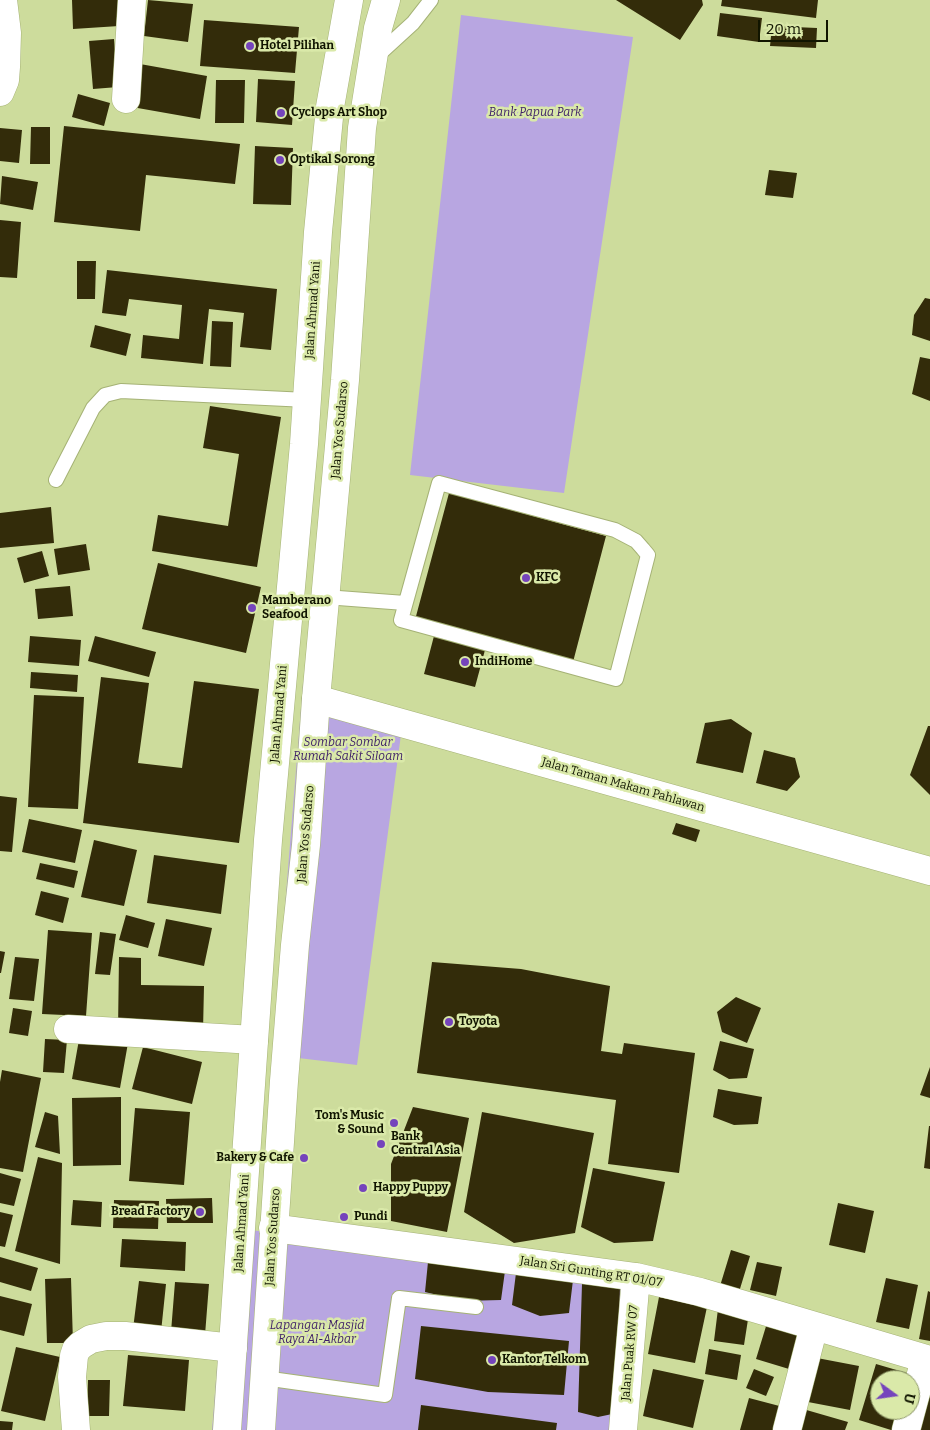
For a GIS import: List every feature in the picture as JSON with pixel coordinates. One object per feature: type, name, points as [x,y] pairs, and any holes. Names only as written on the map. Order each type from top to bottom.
[{"type":"main road","points":[[0,92],[5,80],[6,66],[7,33],[3,0]]},
{"type":"main road","points":[[126,99],[132,0]]},
{"type":"main road","name":"Jalan Ahmad Yani","points":[[227,1430],[243,1223],[246,1146],[268,840],[307,400],[318,232],[330,107],[349,0]]},
{"type":"main road","name":"Jalan Yos Sudarso","points":[[261,1430],[273,1228],[294,955],[306,845],[316,699],[345,380],[362,128],[378,28],[386,0]]},
{"type":"main road","name":"Jalan Taman Makam Pahlawan","points":[[316,699],[930,871]]},
{"type":"main road","points":[[268,840],[306,845]]},
{"type":"main road","points":[[68,1029],[254,1040]]},
{"type":"main road","name":"Jalan Sri Gunting RT 01/07","points":[[273,1228],[636,1276],[700,1292],[928,1360]]},
{"type":"main road","name":"Jalan Puak RW 07","points":[[623,1430],[636,1276]]},
{"type":"main road","points":[[787,1430],[814,1326]]},
{"type":"main road","points":[[76,1430],[72,1377],[74,1356],[76,1350],[81,1345],[92,1339],[106,1336],[125,1336],[233,1348]]},
{"type":"main road","points":[[906,1430],[928,1360]]},
{"type":"lane","points":[[373,59],[413,22],[431,0]]},
{"type":"lane","points":[[56,480],[93,408],[105,396],[121,391],[307,400]]},
{"type":"lane","points":[[440,483],[615,530],[636,541],[648,556],[616,679],[401,620],[406,603],[440,483]]},
{"type":"lane","points":[[325,597],[406,603]]},
{"type":"lane","points":[[264,1378],[385,1395],[399,1298],[476,1307]]},
{"type":"green space","name":"Bank Papua Park","points":[[461,15],[633,37],[564,493],[410,475]]},
{"type":"green space","name":"Sombar Sombar Rumah Sakit Siloam","points":[[303,683],[404,712],[357,1065],[273,1055]]},
{"type":"green space","name":"Lapangan Masjid Raya Al-Akbar","points":[[228,1228],[642,1268],[620,1430],[212,1430]]},
{"type":"building","points":[[72,0],[118,0],[119,26],[73,29]]},
{"type":"building","points":[[148,0],[193,4],[188,42],[144,36]]},
{"type":"building","points":[[616,0],[702,0],[703,5],[680,40]]},
{"type":"building","points":[[722,0],[818,0],[816,18],[721,6]]},
{"type":"building","points":[[720,13],[762,18],[759,42],[717,36]]},
{"type":"building","name":"Hotel Pilihan","points":[[204,20],[299,27],[295,73],[200,66]]},
{"type":"building","points":[[772,26],[817,28],[816,48],[770,46]]},
{"type":"building","points":[[114,39],[118,87],[93,89],[89,41]]},
{"type":"building","points":[[140,64],[207,76],[200,119],[132,107]]},
{"type":"building","points":[[258,79],[295,81],[292,125],[256,122]]},
{"type":"building","points":[[216,80],[245,80],[244,123],[215,123]]},
{"type":"building","points":[[78,94],[110,103],[104,126],[72,117]]},
{"type":"building","points":[[64,126],[240,144],[235,184],[146,175],[140,231],[54,222]]},
{"type":"building","points":[[31,127],[50,127],[50,164],[30,164]]},
{"type":"building","points":[[0,128],[22,130],[19,163],[0,161]]},
{"type":"building","points":[[255,146],[293,148],[291,205],[253,204]]},
{"type":"building","points":[[769,170],[797,173],[793,198],[765,195]]},
{"type":"building","points":[[2,176],[38,182],[33,210],[0,204]]},
{"type":"building","points":[[0,220],[21,222],[17,278],[0,277]]},
{"type":"building","points":[[77,261],[96,261],[95,299],[77,299]]},
{"type":"building","points":[[107,270],[277,289],[271,350],[240,347],[244,313],[209,309],[203,364],[141,358],[143,335],[179,339],[182,305],[129,299],[126,316],[102,313]]},
{"type":"building","points":[[925,298],[930,299],[930,341],[912,335],[914,315]]},
{"type":"building","points":[[212,321],[233,322],[231,367],[210,366]]},
{"type":"building","points":[[95,325],[131,334],[126,356],[90,347]]},
{"type":"building","points":[[920,357],[930,359],[930,401],[912,394]]},
{"type":"building","points":[[210,406],[281,417],[257,567],[152,551],[158,515],[228,526],[239,454],[203,448]]},
{"type":"building","points":[[449,493],[606,536],[573,662],[415,620]]},
{"type":"building","points":[[51,507],[54,543],[0,548],[0,513]]},
{"type":"building","points":[[86,544],[90,570],[58,575],[54,549]]},
{"type":"building","points":[[42,551],[49,576],[24,583],[17,558]]},
{"type":"building","points":[[158,563],[261,587],[246,653],[142,629]]},
{"type":"building","points":[[70,586],[73,616],[38,619],[35,589]]},
{"type":"building","points":[[30,636],[81,640],[79,666],[28,662]]},
{"type":"building","points":[[95,636],[156,652],[149,677],[88,661]]},
{"type":"building","points":[[434,636],[485,650],[475,687],[424,674]]},
{"type":"building","points":[[31,672],[78,675],[77,692],[30,688]]},
{"type":"building","points":[[101,677],[149,683],[138,763],[182,768],[194,681],[259,689],[239,843],[83,823]]},
{"type":"building","points":[[34,695],[84,697],[78,809],[28,807]]},
{"type":"building","points":[[731,719],[752,733],[743,773],[696,763],[705,723]]},
{"type":"building","points":[[928,726],[930,726],[930,795],[910,775]]},
{"type":"building","points":[[764,750],[795,758],[800,777],[787,791],[756,783]]},
{"type":"building","points":[[0,796],[17,798],[12,852],[0,851]]},
{"type":"building","points":[[29,819],[82,830],[75,863],[22,852]]},
{"type":"building","points":[[676,823],[700,830],[696,842],[672,834]]},
{"type":"building","points":[[94,840],[137,850],[124,906],[81,897]]},
{"type":"building","points":[[154,855],[227,865],[221,914],[147,903]]},
{"type":"building","points":[[40,863],[78,871],[74,888],[36,879]]},
{"type":"building","points":[[41,891],[69,898],[63,923],[35,915]]},
{"type":"building","points":[[126,915],[155,923],[148,948],[119,940]]},
{"type":"building","points":[[166,919],[212,928],[204,966],[158,956]]},
{"type":"building","points":[[48,930],[92,933],[86,1016],[42,1014]]},
{"type":"building","points":[[100,932],[116,934],[110,975],[95,974]]},
{"type":"building","points":[[0,951],[5,952],[1,973],[0,973]]},
{"type":"building","points":[[15,957],[39,959],[34,1001],[9,999]]},
{"type":"building","points":[[119,957],[141,958],[141,985],[204,986],[203,1031],[118,1030]]},
{"type":"building","points":[[432,962],[521,969],[610,986],[601,1051],[622,1054],[624,1043],[695,1053],[679,1173],[608,1164],[616,1100],[417,1073]]},
{"type":"building","points":[[736,997],[761,1008],[747,1043],[722,1032],[717,1012]]},
{"type":"building","points":[[13,1008],[32,1011],[28,1036],[9,1033]]},
{"type":"building","points":[[80,1034],[128,1043],[120,1088],[72,1079]]},
{"type":"building","points":[[45,1039],[67,1040],[64,1073],[43,1072]]},
{"type":"building","points":[[720,1041],[754,1049],[747,1078],[729,1079],[713,1070]]},
{"type":"building","points":[[143,1047],[202,1062],[192,1104],[132,1089]]},
{"type":"building","points":[[930,1067],[930,1098],[920,1095]]},
{"type":"building","points":[[2,1070],[41,1078],[23,1172],[0,1168],[0,1082]]},
{"type":"building","points":[[718,1089],[762,1097],[758,1124],[734,1125],[713,1117]]},
{"type":"building","points":[[121,1097],[121,1165],[73,1166],[72,1098]]},
{"type":"building","points":[[413,1107],[469,1118],[447,1232],[391,1221],[391,1164]]},
{"type":"building","points":[[135,1108],[190,1112],[184,1185],[129,1181]]},
{"type":"building","points":[[45,1112],[58,1116],[60,1154],[35,1147]]},
{"type":"building","points":[[482,1112],[594,1133],[575,1233],[514,1243],[464,1212]]},
{"type":"building","points":[[930,1126],[930,1169],[924,1168]]},
{"type":"building","points":[[38,1157],[62,1163],[60,1264],[15,1251]]},
{"type":"building","points":[[593,1168],[665,1182],[653,1241],[614,1243],[581,1227]]},
{"type":"building","points":[[0,1173],[21,1179],[14,1206],[0,1203]]},
{"type":"building","points":[[212,1198],[213,1223],[167,1223],[166,1199]]},
{"type":"building","points":[[73,1200],[102,1202],[101,1227],[71,1225]]},
{"type":"building","points":[[114,1200],[159,1201],[158,1229],[113,1228]]},
{"type":"building","points":[[838,1203],[874,1211],[865,1253],[829,1245]]},
{"type":"building","points":[[0,1212],[13,1215],[5,1247],[0,1246]]},
{"type":"building","points":[[122,1239],[186,1242],[185,1271],[120,1267]]},
{"type":"building","points":[[731,1250],[750,1256],[739,1292],[720,1286]]},
{"type":"building","points":[[0,1257],[38,1268],[31,1291],[0,1282]]},
{"type":"building","points":[[428,1262],[505,1271],[501,1300],[462,1301],[425,1292]]},
{"type":"building","points":[[757,1262],[782,1267],[776,1296],[750,1290]]},
{"type":"building","points":[[516,1273],[573,1280],[569,1313],[540,1316],[512,1305]]},
{"type":"building","points":[[71,1278],[73,1343],[47,1343],[45,1279]]},
{"type":"building","points":[[886,1278],[918,1285],[909,1329],[876,1322]]},
{"type":"building","points":[[139,1281],[166,1284],[161,1332],[133,1329]]},
{"type":"building","points":[[175,1282],[209,1284],[205,1335],[171,1332]]},
{"type":"building","points":[[582,1284],[620,1285],[617,1413],[598,1417],[578,1412]]},
{"type":"building","points":[[928,1291],[930,1292],[930,1341],[919,1339]]},
{"type":"building","points":[[0,1296],[32,1304],[24,1336],[0,1330]]},
{"type":"building","points":[[659,1297],[707,1307],[695,1363],[648,1354]]},
{"type":"building","points":[[718,1309],[749,1313],[744,1345],[714,1341]]},
{"type":"building","points":[[767,1323],[800,1334],[789,1369],[756,1359]]},
{"type":"building","name":"Kantor Telkom","points":[[421,1326],[569,1341],[564,1395],[488,1392],[415,1379]]},
{"type":"building","points":[[16,1347],[60,1357],[45,1421],[1,1411]]},
{"type":"building","points":[[709,1349],[741,1355],[737,1380],[705,1374]]},
{"type":"building","points":[[128,1355],[189,1360],[185,1411],[123,1406]]},
{"type":"building","points":[[817,1358],[859,1366],[850,1410],[808,1402]]},
{"type":"building","points":[[876,1364],[896,1370],[874,1370]]},
{"type":"building","points":[[653,1369],[704,1380],[693,1428],[643,1416]]},
{"type":"building","points":[[754,1369],[774,1377],[766,1396],[746,1388]]},
{"type":"building","points":[[88,1380],[110,1380],[109,1416],[87,1416]]},
{"type":"building","points":[[870,1384],[870,1420],[904,1420],[901,1430],[891,1430],[859,1420]]},
{"type":"building","points":[[930,1395],[930,1430],[918,1430]]},
{"type":"building","points":[[749,1398],[787,1408],[781,1430],[740,1430]]},
{"type":"building","points":[[421,1405],[557,1423],[556,1430],[418,1430]]},
{"type":"building","points":[[803,1409],[848,1422],[845,1430],[797,1430]]},
{"type":"building","points":[[0,1421],[13,1422],[12,1430],[0,1430]]},
{"type":"place","name":"Hotel Pilihan","points":[[250,46]]},
{"type":"place","name":"Cyclops Art Shop","points":[[281,113]]},
{"type":"place","name":"Optikal Sorong","points":[[280,160]]},
{"type":"place","name":"KFC","points":[[526,578]]},
{"type":"place","name":"Mamberano Seafood","points":[[252,608]]},
{"type":"place","name":"IndiHome","points":[[465,662]]},
{"type":"place","name":"Toyota","points":[[449,1022]]},
{"type":"place","name":"Tom's Music & Sound","points":[[394,1123]]},
{"type":"place","name":"Bank Central Asia","points":[[381,1144]]},
{"type":"place","name":"Bakery & Cafe","points":[[304,1158]]},
{"type":"place","name":"Happy Puppy","points":[[363,1188]]},
{"type":"place","name":"Bread Factory","points":[[200,1212]]},
{"type":"place","name":"Pundi","points":[[344,1217]]},
{"type":"place","name":"Kantor Telkom","points":[[492,1360]]}]
